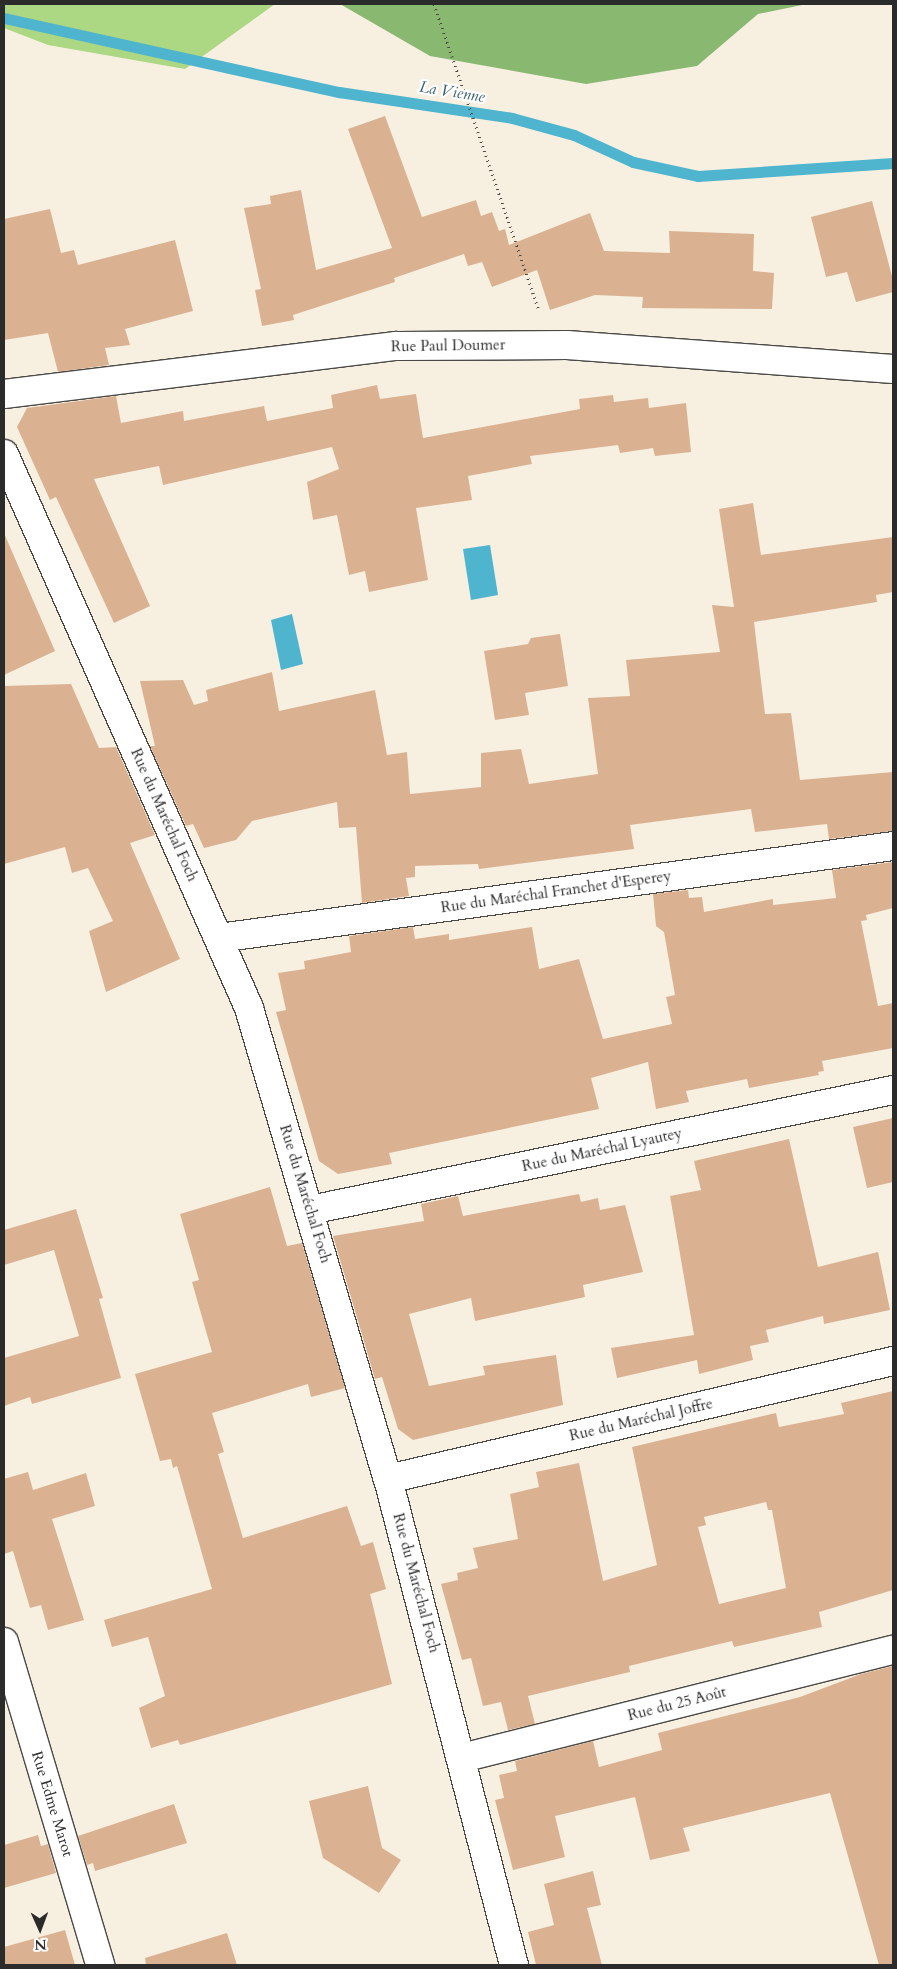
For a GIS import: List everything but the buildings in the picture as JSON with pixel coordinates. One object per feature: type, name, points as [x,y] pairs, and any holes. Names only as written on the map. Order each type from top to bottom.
[{"type":"street","name":"Rue Paul Doumer","points":[[4,394],[396,346],[550,345],[893,369]]},
{"type":"street","name":"Rue du Maréchal Foch","points":[[4,454],[249,1008],[388,1479],[462,1758],[514,1965]]},
{"type":"street","name":"Rue du Maréchal Franchet d'Esperey","points":[[219,938],[893,846]]},
{"type":"street","name":"Rue du Maréchal Lyautey","points":[[310,1210],[893,1090]]},
{"type":"street","name":"Rue du Maréchal Joffre","points":[[388,1479],[893,1361]]},
{"type":"street","name":"Rue Edme Marot","points":[[4,1642],[100,1965]]},
{"type":"street","name":"Rue du 25 Août","points":[[462,1758],[893,1650]]},
{"type":"path","points":[[434,4],[479,131],[550,345]]},
{"type":"green space","points":[[4,4],[275,4],[185,69],[48,45],[4,28]]},
{"type":"green space","points":[[340,4],[807,4],[758,14],[697,66],[586,84],[430,56]]},
{"type":"water","points":[[490,545],[498,595],[471,600],[463,549]]},
{"type":"water","points":[[292,614],[303,664],[281,670],[271,620]]},
{"type":"waterway","name":"La Vienne","points":[[4,18],[339,92],[512,118],[574,135],[633,162],[698,176],[893,163]]}]
